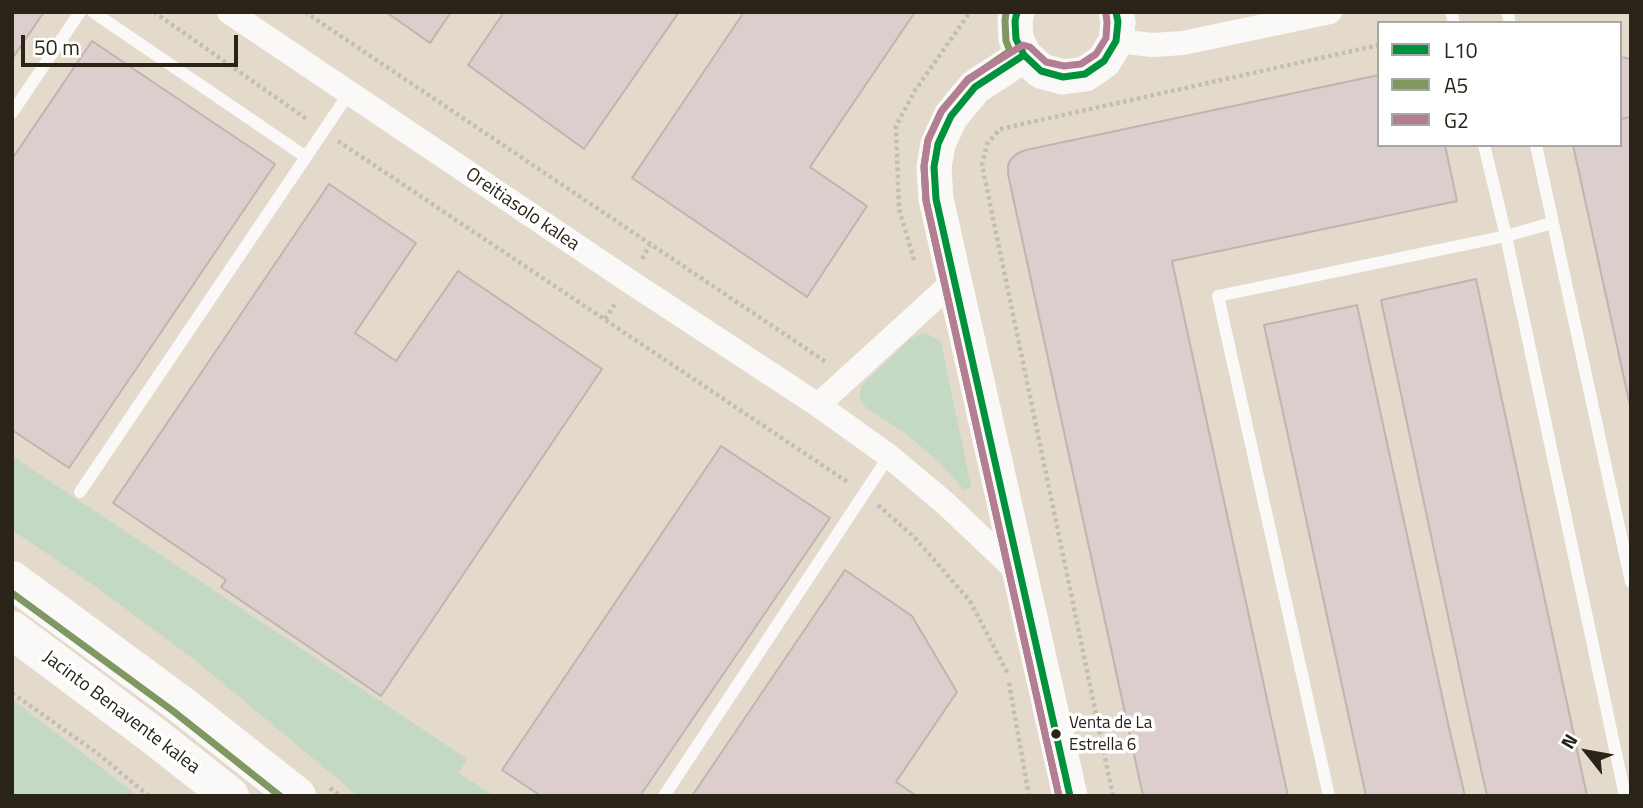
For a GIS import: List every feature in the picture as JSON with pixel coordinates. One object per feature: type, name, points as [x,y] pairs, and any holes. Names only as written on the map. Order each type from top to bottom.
[{"type":"main road","points":[[1017,12],[1016,39],[1024,55],[1041,71],[1063,77],[1085,74],[1104,61],[1116,27]]},
{"type":"main road","points":[[1024,55],[975,87],[951,116],[938,144],[934,167],[936,199],[1070,796]]},
{"type":"main road","points":[[12,580],[179,703],[297,796]]},
{"type":"main road","name":"Jacinto Benavente kalea","points":[[12,631],[230,796]]},
{"type":"street","name":"Oreitiasolo kalea","points":[[229,12],[818,405],[889,456],[967,522],[1020,574]]},
{"type":"street","points":[[1116,27],[1153,45],[1183,43],[1330,12]]},
{"type":"street","points":[[818,405],[954,281]]},
{"type":"lane","points":[[12,113],[80,12]]},
{"type":"lane","points":[[93,12],[306,157]]},
{"type":"lane","points":[[79,492],[349,93]]},
{"type":"lane","points":[[1484,147],[1506,236],[1625,796]]},
{"type":"lane","points":[[1536,147],[1631,582]]},
{"type":"lane","points":[[1329,796],[1218,296],[1506,236],[1552,223]]},
{"type":"lane","points":[[664,796],[889,456]]},
{"type":"path","points":[[154,12],[323,131],[865,493],[915,538],[970,601],[1007,673],[1028,796]]},
{"type":"path","points":[[304,12],[832,366]]},
{"type":"path","points":[[914,261],[900,209],[896,126],[916,89],[970,12]]},
{"type":"path","points":[[1113,796],[982,165],[987,144],[1000,129],[1377,46]]},
{"type":"path","points":[[12,693],[97,753],[149,796]]},
{"type":"green space","points":[[926,333],[941,342],[971,487],[964,490],[939,462],[904,432],[867,409],[860,400],[861,386],[911,338]]},
{"type":"green space","points":[[12,456],[467,759],[459,773],[494,796],[358,796],[196,661],[95,586],[12,530]]},
{"type":"green space","points":[[12,699],[138,796],[12,796]]},
{"type":"building","points":[[12,12],[44,12],[12,59]]},
{"type":"building","points":[[386,12],[451,12],[430,43]]},
{"type":"building","points":[[504,12],[679,12],[584,149],[468,65]]},
{"type":"building","points":[[744,12],[915,12],[810,167],[867,206],[807,297],[632,178]]},
{"type":"building","points":[[92,41],[275,164],[69,468],[12,430],[12,159]]},
{"type":"building","points":[[1622,57],[1631,59],[1631,117],[1622,119]]},
{"type":"building","points":[[1377,75],[1377,147],[1445,147],[1457,201],[1172,261],[1288,796],[1143,796],[1008,174],[1011,159],[1026,150]]},
{"type":"building","points":[[1631,117],[1631,410],[1573,147],[1622,147],[1622,119]]},
{"type":"building","points":[[329,184],[416,243],[355,333],[396,361],[458,271],[602,369],[381,696],[221,587],[226,580],[113,503]]},
{"type":"building","points":[[1476,279],[1587,796],[1487,796],[1471,724],[1381,300]]},
{"type":"building","points":[[1357,305],[1465,796],[1366,796],[1264,325]]},
{"type":"building","points":[[721,446],[830,518],[640,796],[541,796],[502,770]]},
{"type":"building","points":[[845,570],[912,616],[957,692],[896,782],[914,794],[692,796]]},
{"type":"transit line","name":"A5","points":[[1006,12],[1006,41],[1010,51],[968,80],[942,110],[928,140],[924,166],[926,200],[1059,796]]},
{"type":"transit line","name":"L10","points":[[1017,12],[1016,39],[1024,55],[1041,71],[1063,77],[1085,74],[1104,61],[1116,41],[1116,12]]},
{"type":"transit line","name":"G2","points":[[1059,796],[926,201],[924,166],[928,140],[941,112],[968,79],[1023,45],[1030,47],[1046,62],[1064,66],[1081,64],[1096,54],[1106,38],[1106,14]]},
{"type":"transit line","name":"L10","points":[[1024,55],[975,87],[951,116],[938,144],[934,167],[936,199],[1070,796]]},
{"type":"transit line","name":"A5","points":[[12,593],[173,711],[280,796]]},
{"type":"place","name":"Venta de La Estrella 6","points":[[1056,734]]}]
